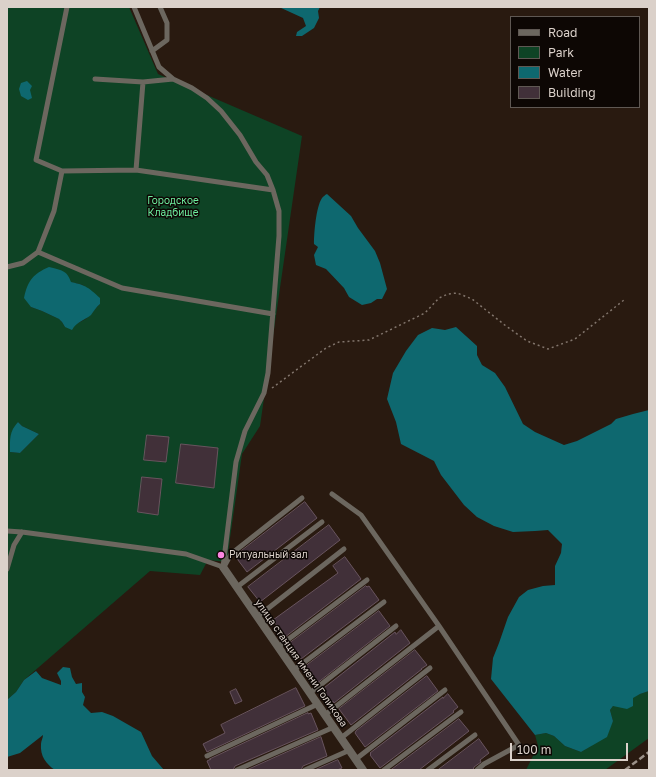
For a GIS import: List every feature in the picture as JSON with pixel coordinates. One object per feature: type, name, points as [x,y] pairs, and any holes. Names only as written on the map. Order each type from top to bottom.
[{"type":"street","name":"улица станция имени Голикова","points":[[223,567],[363,770]]},
{"type":"lane","points":[[67,7],[36,160],[62,171],[136,170],[273,190]]},
{"type":"lane","points":[[134,7],[160,68],[173,79],[192,88],[207,98],[221,111],[240,135],[256,162],[267,175],[279,211],[280,236],[268,373],[264,393],[245,431],[236,462],[223,567]]},
{"type":"lane","points":[[152,50],[167,40],[167,23],[160,7]]},
{"type":"lane","points":[[95,79],[143,82],[173,79]]},
{"type":"lane","points":[[136,170],[143,82]]},
{"type":"lane","points":[[7,267],[23,263],[38,252],[54,211],[62,171]]},
{"type":"lane","points":[[38,252],[122,288],[273,314]]},
{"type":"lane","points":[[332,494],[361,515],[439,626],[519,745],[476,770]]},
{"type":"lane","points":[[223,567],[231,554],[302,498]]},
{"type":"lane","points":[[237,588],[322,522]]},
{"type":"lane","points":[[7,531],[186,554],[223,567]]},
{"type":"lane","points":[[7,568],[14,545],[22,532]]},
{"type":"lane","points":[[257,617],[344,549]]},
{"type":"lane","points":[[278,647],[367,580]]},
{"type":"lane","points":[[294,670],[384,602]]},
{"type":"lane","points":[[310,693],[396,626]]},
{"type":"lane","points":[[325,715],[439,626]]},
{"type":"lane","points":[[341,738],[430,668]]},
{"type":"lane","points":[[356,759],[445,690]]},
{"type":"lane","points":[[207,756],[318,704]]},
{"type":"lane","points":[[384,770],[461,712]]},
{"type":"lane","points":[[237,770],[334,727]]},
{"type":"lane","points":[[428,770],[475,735]]},
{"type":"lane","points":[[305,770],[350,750]]},
{"type":"path","points":[[264,393],[284,380],[326,348],[339,342],[369,340],[425,313],[439,298],[448,294],[457,293],[472,299],[527,341],[548,349],[575,339],[624,300]]},
{"type":"green space","name":"Городское Кладбище","points":[[7,7],[129,7],[158,74],[302,136],[260,426],[242,454],[227,562],[208,560],[200,575],[150,571],[24,680],[16,692],[7,701]],"holes":[[[71,282],[83,285],[100,304],[82,321],[65,327],[59,319],[31,307]],[[18,422],[22,426],[39,434],[20,453],[10,452]]]},
{"type":"green space","points":[[649,691],[649,738],[605,770],[526,770],[538,746],[535,735],[546,733],[554,736],[565,746],[581,752],[591,746],[613,721],[610,710],[613,706]]},
{"type":"water","points":[[279,7],[320,7],[318,11],[319,18],[314,28],[302,36],[296,36],[297,32],[306,26],[303,18]]},
{"type":"water","points":[[27,81],[32,86],[30,90],[32,98],[28,100],[21,96],[19,89],[21,83]]},
{"type":"water","points":[[327,194],[351,216],[375,251],[387,289],[382,299],[377,299],[371,303],[362,305],[349,297],[344,288],[326,269],[316,265],[314,255],[318,247],[314,244],[314,233],[318,207],[322,198]]},
{"type":"water","points":[[49,267],[63,271],[68,275],[71,282],[87,287],[100,298],[100,304],[91,315],[78,323],[72,330],[65,327],[59,319],[31,307],[24,298],[29,282],[32,278],[39,272]]},
{"type":"water","points":[[456,327],[477,346],[477,355],[482,365],[495,373],[505,387],[523,424],[535,432],[564,445],[577,441],[611,424],[616,419],[649,410],[649,691],[633,698],[633,706],[627,709],[613,706],[610,710],[613,721],[607,737],[581,752],[565,746],[554,736],[546,733],[535,735],[491,679],[493,658],[508,617],[519,597],[528,590],[543,586],[555,585],[555,566],[561,553],[562,544],[548,530],[513,532],[494,526],[477,517],[464,505],[441,475],[434,461],[401,444],[396,422],[387,399],[393,373],[406,351],[418,335],[432,328],[445,330]]},
{"type":"water","points":[[18,422],[22,426],[39,434],[20,453],[10,452],[10,439]]},
{"type":"water","points":[[63,667],[70,668],[72,677],[76,684],[82,683],[82,692],[85,697],[83,705],[91,713],[102,712],[113,716],[141,732],[152,756],[164,770],[55,770],[46,762],[43,756],[41,744],[43,735],[20,753],[7,757],[8,699],[16,692],[24,680],[36,671],[42,678],[61,685],[61,681],[57,673]]},
{"type":"building","points":[[147,435],[169,437],[166,462],[144,460]]},
{"type":"building","points":[[181,444],[218,448],[214,488],[176,483]]},
{"type":"building","points":[[142,477],[162,479],[158,515],[138,512]]},
{"type":"building","points":[[305,502],[317,518],[247,572],[235,556]]},
{"type":"building","points":[[329,525],[340,540],[260,602],[248,587]]},
{"type":"building","points":[[345,557],[361,579],[285,637],[273,620],[338,573],[333,566]]},
{"type":"building","points":[[366,586],[369,586],[379,600],[301,659],[290,643]]},
{"type":"building","points":[[379,611],[390,626],[316,684],[304,669],[307,667],[306,666]]},
{"type":"building","points":[[401,630],[410,643],[334,703],[333,701],[329,704],[320,691],[395,632],[396,634]]},
{"type":"building","points":[[415,650],[427,665],[351,725],[339,709]]},
{"type":"building","points":[[427,676],[438,691],[365,747],[355,733],[356,731]]},
{"type":"building","points":[[296,688],[305,706],[207,752],[203,744],[225,733],[221,725]]},
{"type":"building","points":[[236,689],[242,701],[235,704],[230,692]]},
{"type":"building","points":[[448,694],[458,707],[453,711],[454,712],[380,768],[370,753]]},
{"type":"building","points":[[308,713],[311,713],[318,730],[235,766],[233,770],[211,770],[207,761],[210,759]]},
{"type":"building","points":[[459,719],[469,731],[419,770],[391,770]]},
{"type":"building","points":[[321,737],[327,756],[303,766],[301,770],[247,770]]},
{"type":"building","points":[[479,739],[489,753],[480,760],[481,762],[474,767],[473,770],[438,770]]},
{"type":"building","points":[[338,760],[342,768],[337,770],[315,770]]},
{"type":"railway","points":[[625,770],[649,752]]},
{"type":"place","name":"Ритуальный зал","points":[[221,555]]}]
